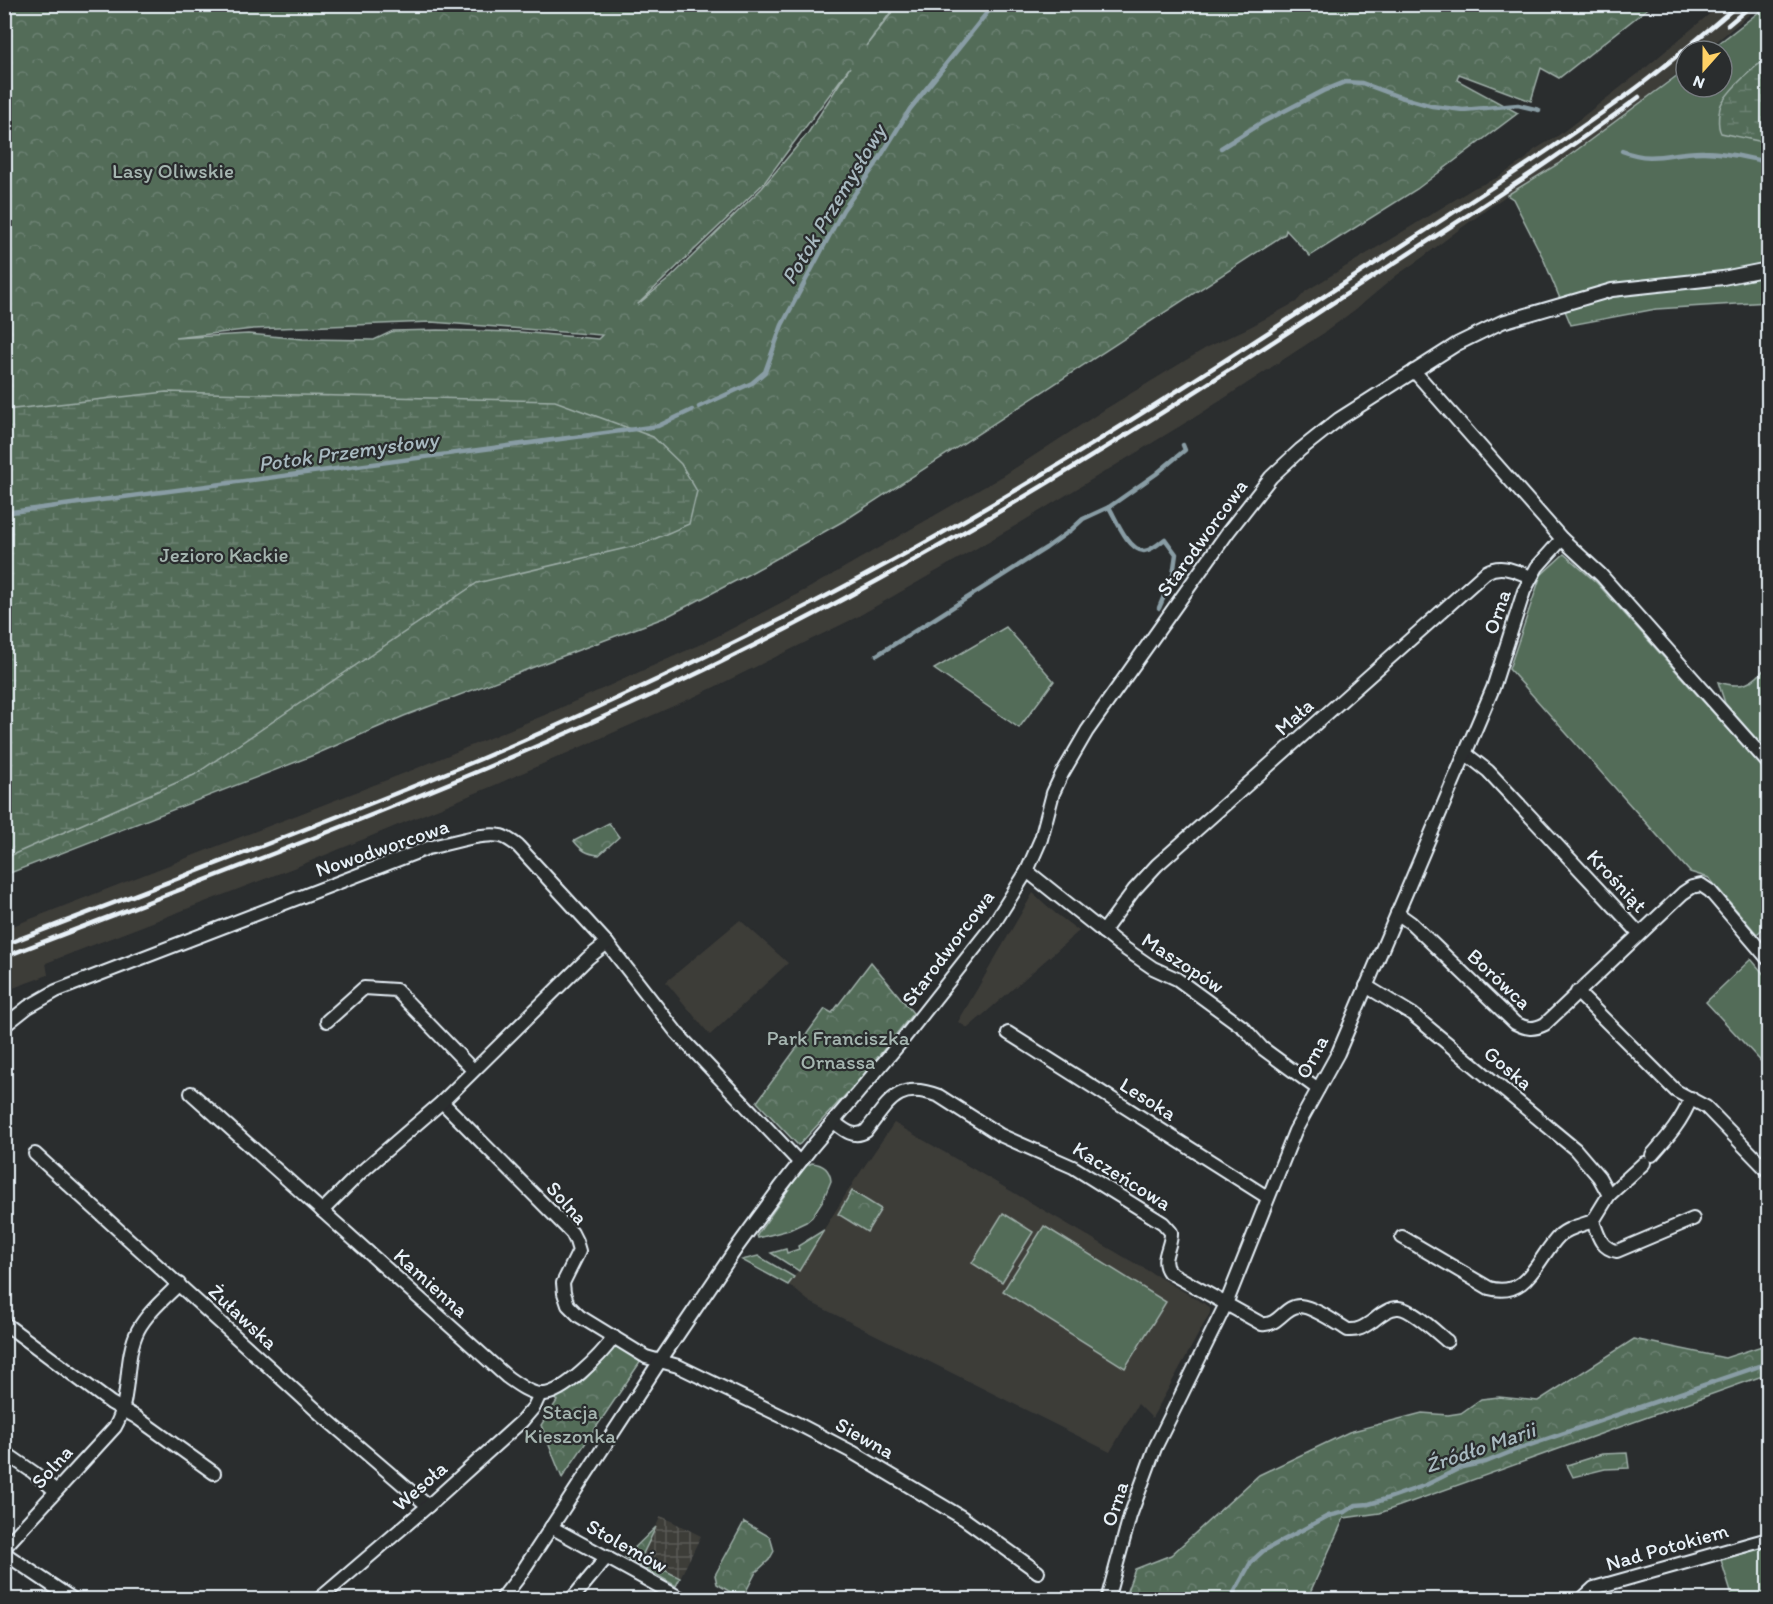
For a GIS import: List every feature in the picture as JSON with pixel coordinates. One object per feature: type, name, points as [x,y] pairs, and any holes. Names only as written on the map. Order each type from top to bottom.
[{"type":"street","points":[[1768,269],[1723,278],[1612,290],[1583,298],[1502,322],[1457,344],[1414,370],[1562,539],[1601,575],[1768,763]]},
{"type":"street","name":"Starodworcowa","points":[[501,1599],[518,1578],[660,1361],[799,1162],[900,1043],[993,925],[1027,871],[1041,839],[1053,793],[1087,731],[1228,532],[1271,477],[1300,450],[1339,419],[1414,370]]},
{"type":"street","name":"Orna","points":[[1107,1599],[1130,1516],[1155,1449],[1226,1304],[1295,1131],[1338,1053],[1466,754],[1492,688],[1524,591],[1537,567],[1562,539]]},
{"type":"street","name":"Mała","points":[[1102,932],[1134,890],[1157,865],[1486,572],[1497,567],[1531,577]]},
{"type":"street","name":"Krośniąt","points":[[1466,754],[1488,771],[1639,933],[1683,893],[1692,887],[1701,885],[1710,891],[1768,959]]},
{"type":"street","name":"Nowodworcowa","points":[[4,1026],[28,1007],[56,991],[418,852],[475,837],[499,835],[518,846],[607,943],[677,1033],[799,1162]]},
{"type":"street","name":"Maszopów","points":[[1027,871],[1102,932],[1153,968],[1177,980],[1244,1028],[1262,1048],[1318,1089]]},
{"type":"street","name":"Borówca","points":[[1397,913],[1411,922],[1515,1023],[1525,1029],[1536,1029],[1545,1024],[1639,933]]},
{"type":"street","points":[[322,1211],[360,1173],[442,1102],[588,958],[607,943]]},
{"type":"street","name":"Goska","points":[[1366,986],[1412,1014],[1575,1149],[1599,1177],[1609,1195]]},
{"type":"street","points":[[327,1021],[364,988],[396,990],[473,1070]]},
{"type":"street","points":[[1577,992],[1676,1091],[1706,1107],[1768,1171]]},
{"type":"street","name":"Lesoka","points":[[1008,1033],[1268,1197]]},
{"type":"street","name":"Kaczeńcowa","points":[[834,1122],[846,1131],[862,1134],[888,1101],[905,1092],[929,1092],[1000,1135],[1073,1167],[1163,1223],[1171,1232],[1171,1243],[1165,1258],[1169,1272],[1263,1324],[1269,1325],[1294,1307],[1300,1306],[1311,1309],[1348,1330],[1355,1330],[1362,1329],[1390,1309],[1399,1308],[1407,1310],[1447,1341]]},
{"type":"street","name":"Kamienna","points":[[191,1093],[507,1377],[521,1387],[540,1394]]},
{"type":"street","points":[[1402,1237],[1489,1288],[1500,1291],[1521,1284],[1560,1235],[1593,1221],[1609,1195],[1648,1159],[1678,1125],[1691,1098]]},
{"type":"street","name":"Solna","points":[[442,1102],[572,1233],[579,1251],[563,1283],[568,1305],[579,1316],[614,1337]]},
{"type":"street","name":"Żuławska","points":[[35,1154],[325,1418],[428,1506]]},
{"type":"street","points":[[1593,1221],[1604,1247],[1617,1251],[1693,1219]]},
{"type":"street","name":"Solna","points":[[4,1548],[115,1427],[123,1409],[133,1346],[138,1330],[153,1310],[179,1284]]},
{"type":"street","points":[[4,1323],[111,1403],[214,1473]]},
{"type":"street","points":[[540,1394],[556,1390],[576,1377],[614,1337],[646,1357],[660,1361]]},
{"type":"street","name":"Siewna","points":[[660,1361],[678,1366],[852,1452],[963,1518],[1038,1572]]},
{"type":"street","name":"Wesoła","points":[[318,1599],[428,1506],[522,1421],[534,1407],[540,1394]]},
{"type":"street","points":[[4,1452],[56,1491]]},
{"type":"street","name":"Stolemów","points":[[550,1527],[684,1599]]},
{"type":"street","name":"Nad Potokiem","points":[[1581,1599],[1594,1588],[1768,1539]]},
{"type":"street","points":[[4,1554],[74,1599]]},
{"type":"street","points":[[571,1599],[607,1557]]},
{"type":"shaded area","points":[[1720,5],[1761,5],[1720,39],[1680,39]]},
{"type":"shaded area","points":[[1674,44],[1674,76],[1633,109],[1557,164],[1507,195],[1397,275],[1324,333],[1200,414],[1015,526],[857,617],[696,696],[495,785],[301,865],[46,963],[48,975],[5,991],[5,929],[415,769],[547,714],[712,639],[809,588],[1003,476],[1107,408],[1206,348],[1296,302],[1306,291],[1474,188],[1497,178],[1526,159],[1534,150],[1559,135]]},
{"type":"shaded area","points":[[1033,893],[1079,931],[968,1028],[958,1022]]},
{"type":"shaded area","points":[[740,920],[788,963],[710,1035],[666,982]]},
{"type":"shaded area","points":[[894,1123],[1210,1307],[1210,1313],[1152,1418],[1138,1404],[1110,1452],[810,1302],[789,1285]]},
{"type":"shaded area","points":[[661,1516],[701,1536],[680,1578],[640,1558]]},
{"type":"green space","name":"Jezioro Kackie","points":[[5,5],[896,5],[866,46],[898,5],[1652,5],[1559,78],[1541,68],[1531,101],[1459,74],[1457,80],[1518,113],[1417,189],[1310,256],[1286,230],[1285,234],[847,519],[747,575],[666,617],[404,716],[314,755],[5,875]],"holes":[[[850,67],[808,133],[762,188],[670,278],[637,305],[764,183]],[[431,322],[602,335],[598,339],[520,332],[438,330],[393,331],[374,340],[303,339],[248,334],[175,338],[253,329]]]},
{"type":"green space","points":[[1768,5],[1768,302],[1656,309],[1571,325],[1543,258],[1513,199],[1507,195],[1558,164],[1674,78],[1674,99],[1734,99],[1734,39],[1724,39]]},
{"type":"green space","points":[[1768,58],[1768,143],[1721,133],[1719,126],[1720,108],[1723,101],[1734,99],[1734,88],[1756,66]]},
{"type":"green space","points":[[166,392],[555,401],[653,437],[681,464],[697,491],[689,524],[643,544],[477,583],[194,775],[5,858],[5,410]]},
{"type":"green space","points":[[1564,554],[1597,583],[1768,774],[1768,924],[1757,934],[1709,878],[1690,872],[1509,669],[1541,575]]},
{"type":"green space","points":[[1006,627],[1054,681],[1019,728],[934,669]]},
{"type":"green space","points":[[1768,664],[1768,752],[1725,703],[1718,682],[1734,685],[1746,684],[1758,677]]},
{"type":"green space","points":[[609,823],[619,837],[599,855],[585,851],[574,841]]},
{"type":"green space","points":[[1751,959],[1768,979],[1768,1069],[1706,1002]]},
{"type":"green space","name":"Park Franciszka Ornassa","points":[[871,962],[913,1013],[861,1078],[798,1145],[757,1102],[825,1009],[832,1013]]},
{"type":"green space","points":[[812,1163],[825,1168],[831,1181],[812,1217],[789,1230],[758,1238],[757,1235],[804,1167]]},
{"type":"green space","points":[[852,1191],[881,1209],[867,1232],[838,1214]]},
{"type":"green space","points":[[1003,1213],[1033,1232],[1002,1282],[972,1263]]},
{"type":"green space","points":[[1044,1226],[1166,1302],[1125,1368],[1003,1291]]},
{"type":"green space","points":[[824,1230],[799,1271],[771,1253],[786,1249],[787,1253],[799,1249],[798,1246]]},
{"type":"green space","points":[[758,1256],[794,1277],[788,1285],[742,1260]]},
{"type":"green space","points":[[1634,1339],[1725,1358],[1768,1344],[1768,1374],[1380,1513],[1344,1518],[1307,1599],[1124,1599],[1135,1569],[1171,1555],[1259,1475],[1349,1432],[1422,1413],[1448,1415],[1461,1413],[1481,1399],[1499,1397],[1538,1401]]},
{"type":"green space","name":"Stacja Kieszonka","points":[[616,1345],[641,1361],[562,1478],[541,1425],[557,1401],[552,1397],[582,1381]]},
{"type":"green space","points":[[1627,1453],[1629,1468],[1605,1469],[1573,1477],[1567,1465],[1602,1454]]},
{"type":"green space","points":[[744,1522],[770,1537],[774,1551],[769,1560],[756,1572],[742,1599],[717,1584],[715,1575]]},
{"type":"green space","points":[[656,1527],[641,1558],[680,1578],[676,1586],[625,1557]]},
{"type":"green space","points":[[1768,1546],[1768,1596],[1758,1599],[1733,1599],[1721,1560]]},
{"type":"waterway","name":"Potok Przemysłowy","points":[[699,407],[752,383],[765,372],[782,325],[843,210],[874,167],[910,109],[994,4]]},
{"type":"waterway","points":[[1221,148],[1261,123],[1345,82],[1362,83],[1432,106],[1463,110],[1518,105],[1539,110]]},
{"type":"waterway","points":[[1622,151],[1654,157],[1712,152],[1768,162]]},
{"type":"waterway","name":"Potok Przemysłowy","points":[[4,513],[658,426],[692,410]]},
{"type":"waterway","points":[[877,655],[1046,548],[1083,519],[1109,507],[1156,474],[1185,450],[1183,445]]},
{"type":"waterway","points":[[1109,507],[1123,533],[1138,549],[1150,550],[1165,539],[1176,554],[1173,575],[1159,608]]},
{"type":"waterway","name":"Źródło Marii","points":[[1230,1600],[1251,1562],[1263,1551],[1328,1516],[1345,1512],[1356,1505],[1389,1498],[1426,1485],[1462,1467],[1486,1462],[1768,1363]]},
{"type":"railway","points":[[4,945],[301,831],[556,726],[785,617],[930,540],[1072,457],[1211,370],[1491,188],[1631,92],[1739,4]]},
{"type":"railway","points":[[1728,25],[1753,4]]},
{"type":"railway","points":[[4,957],[340,828],[505,760],[669,687],[838,602],[1002,510],[1163,412],[1482,206],[1639,97]]},
{"type":"park label","name":"Lasy Oliwskie","points":[[173,171]]}]
